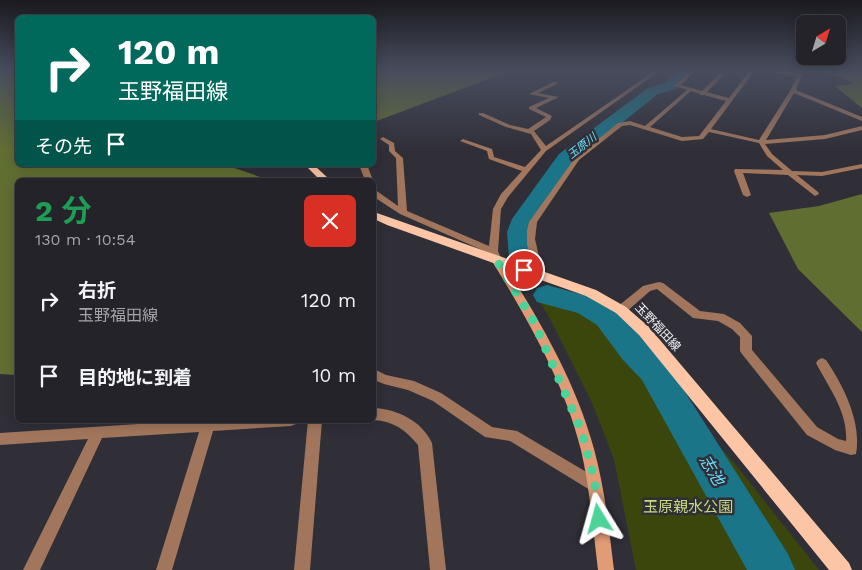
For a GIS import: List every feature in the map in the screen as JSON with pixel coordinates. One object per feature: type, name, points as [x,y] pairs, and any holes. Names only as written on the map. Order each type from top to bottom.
[{"type":"main road","points":[[310,167],[323,178]]},
{"type":"main road","name":"玉野福田線","points":[[376,215],[390,223],[495,256],[591,293],[621,310],[644,331],[842,570]]},
{"type":"street","points":[[528,132],[548,119],[549,116],[531,108],[556,97],[553,97]]},
{"type":"street","points":[[495,256],[497,209],[500,201],[544,150],[621,97]]},
{"type":"street","points":[[648,127],[683,97]]},
{"type":"street","points":[[715,97],[731,100]]},
{"type":"street","points":[[538,274],[538,265],[529,245],[533,222],[574,162],[620,124],[630,123],[648,127],[682,139],[701,138],[734,97]]},
{"type":"street","points":[[761,142],[789,97]]},
{"type":"street","points":[[809,97],[862,119]]},
{"type":"street","points":[[480,114],[537,136],[544,150]]},
{"type":"street","points":[[709,130],[761,142],[825,137],[862,128]]},
{"type":"street","points":[[383,139],[392,144],[392,151],[399,158],[403,212]]},
{"type":"street","points":[[463,140],[490,150],[491,158],[528,170]]},
{"type":"street","points":[[761,142],[769,155],[815,194]]},
{"type":"street","points":[[747,195],[738,171],[822,174],[862,166]]},
{"type":"street","points":[[376,196],[403,212],[495,256],[526,305],[565,388],[582,432],[594,484],[606,570]]},
{"type":"street","points":[[621,310],[647,288],[659,285],[697,315],[720,317],[736,326],[746,336],[746,351],[812,431],[835,444],[851,448],[857,442],[859,431],[854,413],[822,363]]},
{"type":"street","points":[[376,375],[384,379],[410,385],[437,397],[490,432],[512,435],[594,484]]},
{"type":"street","points":[[376,414],[399,419],[414,428],[425,443],[438,570]]},
{"type":"street","points":[[0,439],[250,423]]},
{"type":"street","points":[[302,570],[315,423]]},
{"type":"street","points":[[164,570],[208,426]]},
{"type":"street","points":[[31,570],[98,433]]},
{"type":"green space","points":[[0,97],[15,97],[15,167],[232,167],[261,178],[15,178],[15,375],[0,374]]},
{"type":"green space","points":[[376,97],[441,97],[376,121]]},
{"type":"green space","points":[[848,97],[862,97],[862,108]]},
{"type":"green space","points":[[862,194],[862,332],[798,269],[769,213],[819,206]]},
{"type":"green space","name":"玉原親水公園","points":[[557,288],[604,306],[628,326],[652,354],[674,394],[740,470],[819,570],[636,570],[614,459],[592,403],[548,315],[535,295],[543,289]]},
{"type":"waterway","name":"玉原川","points":[[522,257],[519,232],[524,219],[566,158],[646,97]]},
{"type":"waterway","name":"志池","points":[[547,295],[588,306],[607,317],[634,351],[654,371],[772,570]]},
{"type":"route","points":[[524,270],[497,261],[526,305],[565,388],[582,432],[594,478],[599,519]]}]
